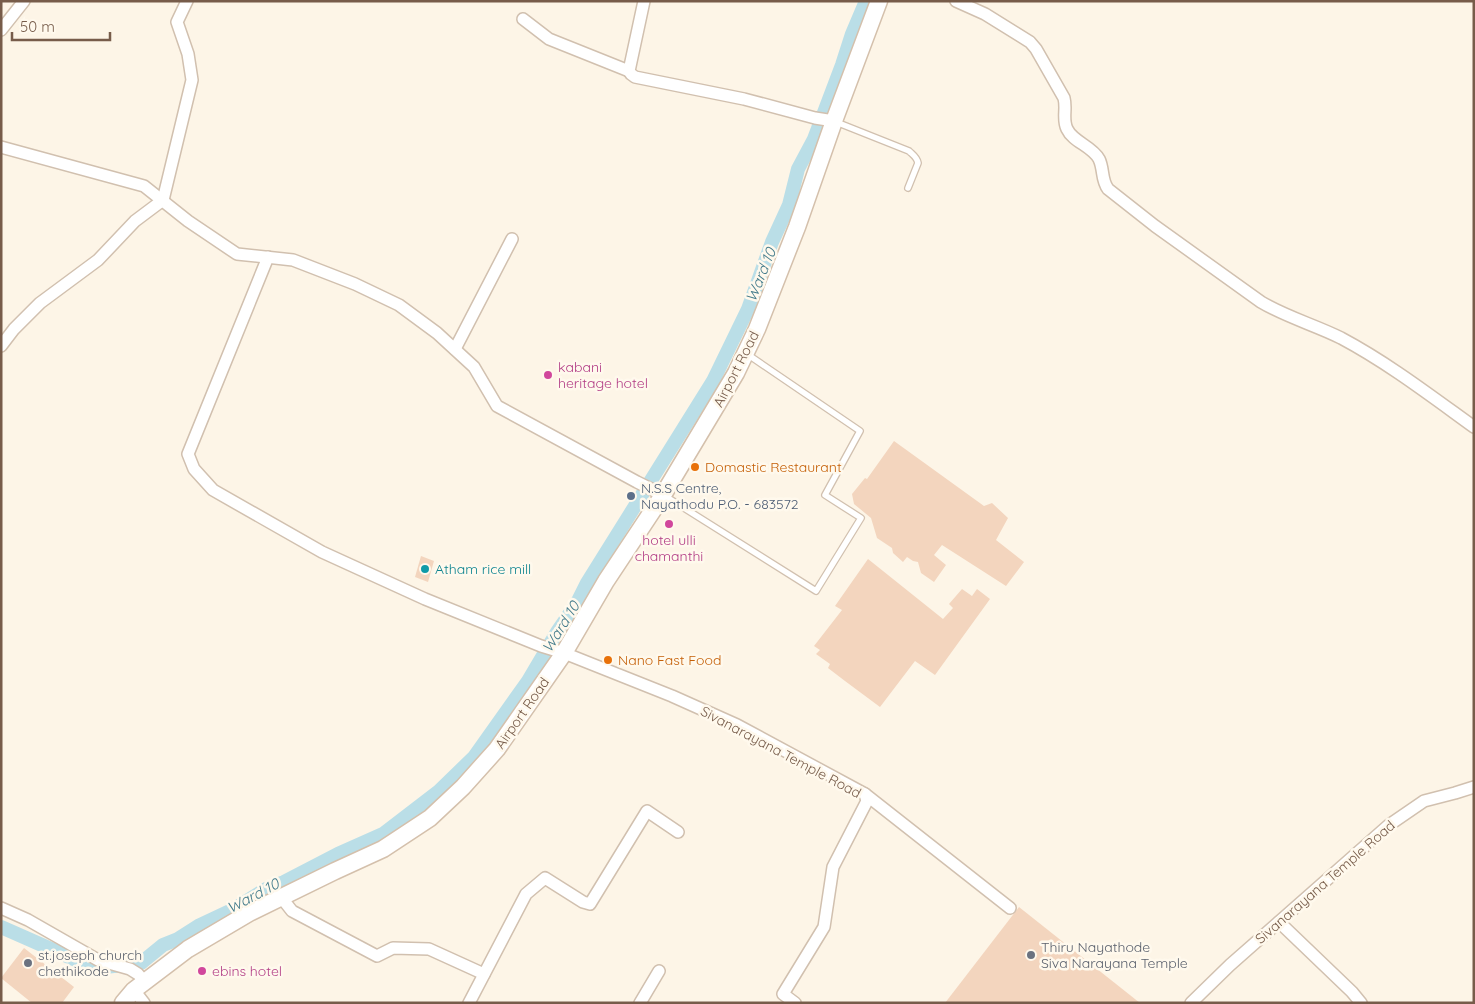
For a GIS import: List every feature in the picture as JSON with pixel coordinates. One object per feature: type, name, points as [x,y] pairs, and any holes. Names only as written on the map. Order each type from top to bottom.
[{"type":"main road","name":"Airport Road","points":[[123,1003],[141,992],[188,948],[249,913],[383,849],[430,818],[463,787],[497,749],[531,702],[560,652],[736,373],[757,329],[797,227],[879,1]]},
{"type":"street","points":[[1,30],[24,1]]},
{"type":"street","points":[[1,346],[14,329],[40,303],[98,260],[136,221],[163,200],[192,80],[188,54],[177,22],[187,1]]},
{"type":"street","points":[[629,70],[644,1]]},
{"type":"street","points":[[956,1],[985,14],[1030,42],[1064,98],[1066,104],[1064,118],[1069,133],[1100,161],[1104,183],[1108,189],[1155,226],[1261,302],[1279,313],[1353,345],[1423,390],[1474,427]]},
{"type":"street","points":[[523,19],[548,39],[629,70],[635,77],[834,121]]},
{"type":"street","points":[[1,146],[30,156],[144,186],[188,221],[237,254],[293,260],[355,284],[399,305],[437,332],[474,367],[497,406],[661,494]]},
{"type":"street","points":[[455,349],[512,239]]},
{"type":"street","name":"Sivanarayana Temple Road","points":[[268,257],[188,454],[194,469],[213,490],[322,552],[425,600],[672,696],[737,725],[865,794],[867,801],[833,867],[824,927],[779,998],[795,1003]]},
{"type":"street","name":"Sivanarayana Temple Road","points":[[1191,1003],[1389,825],[1424,801],[1455,794],[1474,787]]},
{"type":"street","points":[[865,794],[1010,908]]},
{"type":"street","points":[[469,1003],[526,894],[545,878],[583,902],[590,904],[647,811],[678,832]]},
{"type":"street","points":[[281,897],[292,911],[377,956],[393,948],[429,949],[484,974]]},
{"type":"street","points":[[1,908],[28,920],[98,960],[130,969],[138,974],[141,992]]},
{"type":"street","points":[[1279,922],[1352,992],[1361,1003]]},
{"type":"street","points":[[640,1003],[659,971]]},
{"type":"lane","points":[[834,121],[909,151],[915,156],[918,159],[918,163],[908,188]]},
{"type":"lane","points":[[661,494],[816,592],[861,518],[826,495],[860,432],[746,352]]},
{"type":"building","points":[[894,441],[984,506],[992,503],[1008,518],[996,540],[1024,562],[1006,586],[942,545],[934,555],[946,565],[934,582],[921,573],[918,562],[907,557],[903,562],[893,553],[892,548],[877,538],[871,518],[854,504],[852,494],[865,478],[867,479]]},
{"type":"building","name":"Atham rice mill","points":[[421,556],[434,561],[428,582],[415,577]]},
{"type":"building","points":[[868,559],[943,619],[953,608],[949,604],[962,589],[972,596],[977,589],[990,599],[935,675],[915,661],[880,707],[828,668],[830,664],[816,654],[820,650],[814,646],[842,610],[835,606]]},
{"type":"building","name":"Thiru Nayathode Siva Narayana Temple","points":[[1019,907],[1140,1003],[945,1003]]},
{"type":"building","name":"st.joseph church chethikode","points":[[24,948],[74,987],[62,1003],[32,1003],[1,978]]},
{"type":"waterway","name":"Ward 10","points":[[1,927],[85,964],[105,967],[141,963],[163,945],[234,909],[266,889],[383,834],[439,791],[474,757],[528,681],[713,381],[748,309],[772,242],[789,205],[798,169],[814,139],[866,1]]},
{"type":"place","name":"kabani heritage hotel","points":[[548,375]]},
{"type":"place","name":"Domastic Restaurant","points":[[695,467]]},
{"type":"place","name":"N.S.S Centre, Nayathodu P.O. - 683572","points":[[631,496]]},
{"type":"place","name":"hotel ulli chamanthi","points":[[669,524]]},
{"type":"place","name":"Atham rice mill","points":[[425,569]]},
{"type":"place","name":"Nano Fast Food","points":[[608,660]]},
{"type":"place","name":"Thiru Nayathode Siva Narayana Temple","points":[[1031,955]]},
{"type":"place","name":"st.joseph church chethikode","points":[[28,963]]},
{"type":"place","name":"ebins hotel","points":[[202,971]]}]
